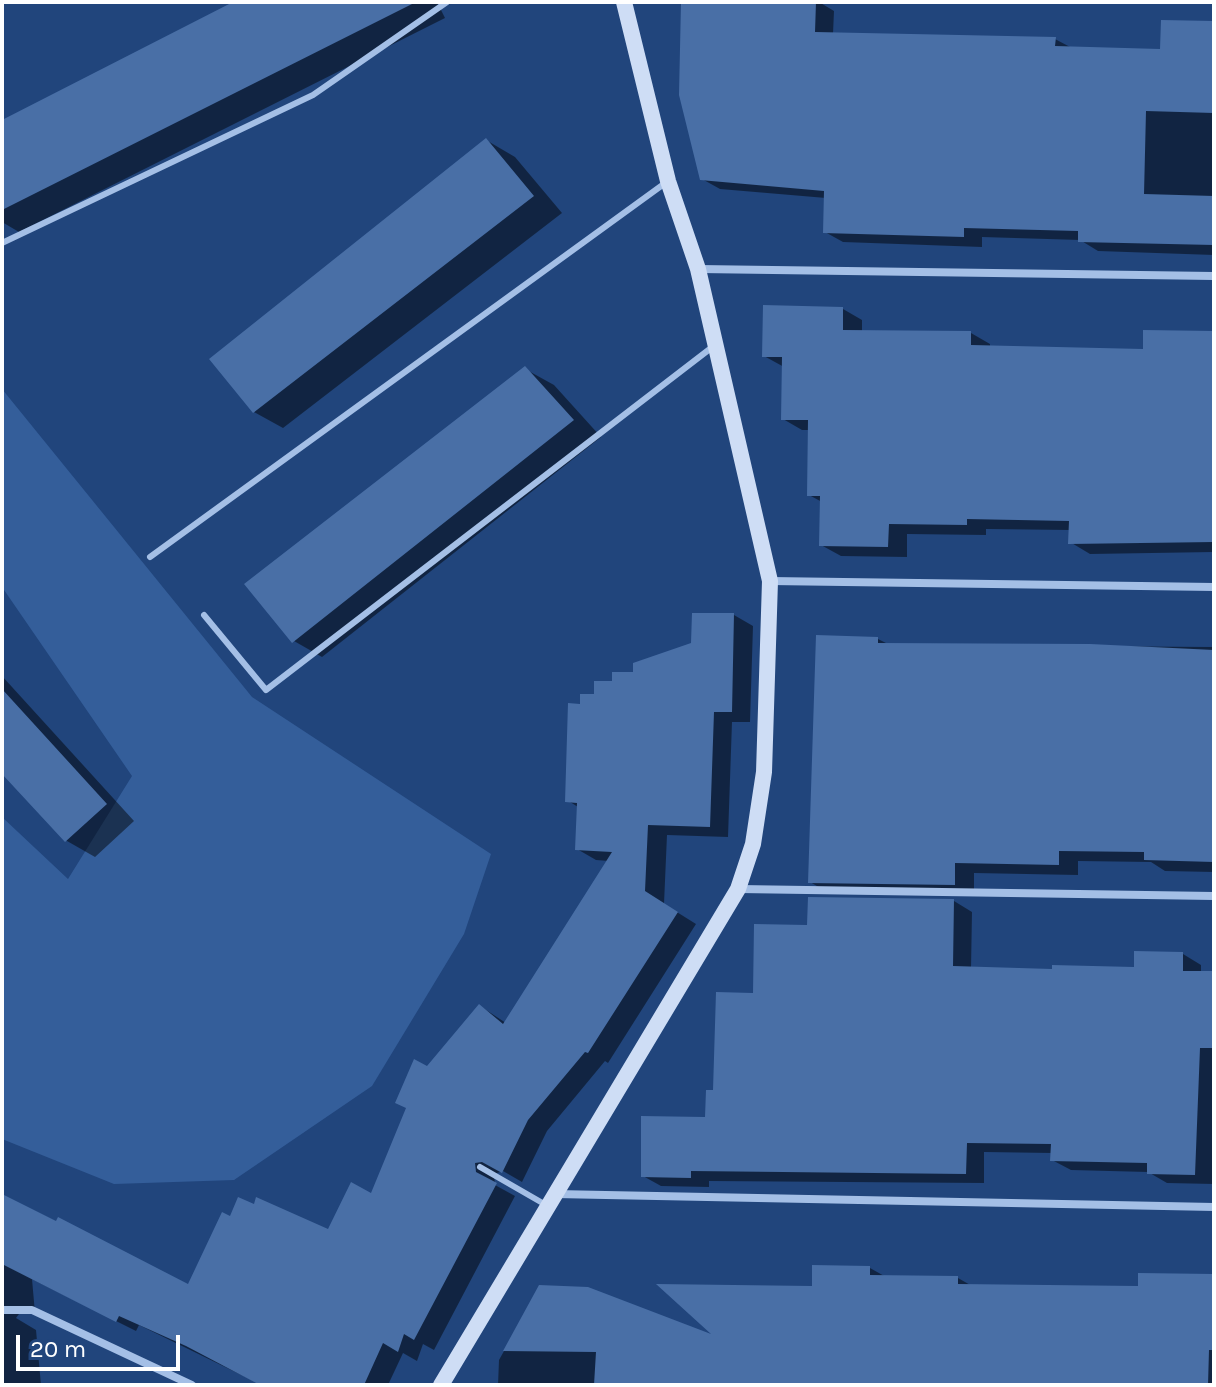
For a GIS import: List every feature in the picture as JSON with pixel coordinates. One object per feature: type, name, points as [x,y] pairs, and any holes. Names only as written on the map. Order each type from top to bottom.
[{"type":"street","points":[[441,1385],[738,889],[753,844],[764,772],[770,581],[698,269],[668,181],[624,2]]},
{"type":"street","points":[[698,269],[1214,276]]},
{"type":"street","points":[[770,581],[1214,587]]},
{"type":"street","points":[[738,889],[1214,896]]},
{"type":"street","points":[[550,1200],[1214,1207]]},
{"type":"street","points":[[2,1310],[32,1310],[192,1385]]},
{"type":"lane","points":[[2,243],[313,95],[447,2]]},
{"type":"lane","points":[[150,557],[668,181]]},
{"type":"lane","points":[[204,615],[266,690],[715,345]]},
{"type":"lane","points":[[480,1167],[550,1200]]},
{"type":"shaded area","points":[[2,389],[252,697],[491,854],[464,934],[372,1086],[234,1180],[114,1184],[2,1139],[2,817],[68,879],[132,776],[2,587]]},
{"type":"building","points":[[233,2],[416,2],[2,210],[2,120]]},
{"type":"building","points":[[681,2],[816,2],[815,32],[1056,37],[1055,46],[1160,49],[1161,20],[1214,21],[1214,113],[1146,111],[1144,194],[1214,196],[1214,245],[1078,242],[1078,231],[964,228],[964,237],[823,233],[824,191],[700,180],[679,95]]},
{"type":"building","points":[[486,138],[534,196],[253,413],[209,359]]},
{"type":"building","points":[[763,305],[843,307],[843,330],[971,331],[971,345],[1143,349],[1143,330],[1214,331],[1214,542],[1068,544],[1069,521],[967,519],[967,525],[889,524],[888,547],[819,546],[820,496],[807,496],[808,420],[781,420],[782,357],[762,357]]},
{"type":"building","points":[[525,366],[574,420],[292,643],[244,584]]},
{"type":"building","points":[[692,613],[734,613],[732,712],[714,712],[710,827],[648,825],[645,891],[678,912],[588,1053],[585,1052],[528,1120],[502,1173],[482,1162],[475,1163],[476,1172],[497,1183],[414,1340],[404,1334],[398,1352],[383,1343],[364,1385],[260,1385],[186,1346],[119,1316],[116,1322],[2,1264],[2,1194],[56,1221],[58,1217],[188,1284],[222,1212],[230,1216],[238,1197],[254,1204],[256,1197],[328,1229],[351,1182],[371,1193],[406,1108],[395,1103],[414,1059],[427,1066],[479,1004],[503,1024],[612,852],[575,850],[577,803],[565,802],[568,703],[580,704],[580,694],[594,694],[594,681],[612,681],[612,672],[633,672],[633,663],[691,643]]},
{"type":"building","points":[[816,635],[878,637],[878,643],[1090,644],[1214,650],[1214,862],[1144,860],[1144,852],[1059,851],[1059,865],[955,863],[955,885],[808,883]]},
{"type":"building","points":[[2,689],[107,804],[65,842],[2,774]]},
{"type":"building","points":[[808,897],[954,899],[953,966],[1052,969],[1052,965],[1134,967],[1134,951],[1183,952],[1183,971],[1214,971],[1214,1048],[1200,1048],[1195,1175],[1147,1174],[1147,1163],[1050,1161],[1051,1144],[967,1143],[966,1174],[691,1171],[691,1178],[641,1177],[641,1116],[705,1117],[706,1090],[713,1090],[716,992],[753,993],[754,924],[807,925]]},
{"type":"building","points":[[812,1265],[870,1266],[870,1275],[958,1276],[958,1284],[1138,1286],[1138,1273],[1214,1274],[1214,1350],[1209,1350],[1208,1385],[594,1385],[596,1352],[503,1351],[539,1285],[588,1287],[711,1334],[656,1284],[812,1286]]}]
